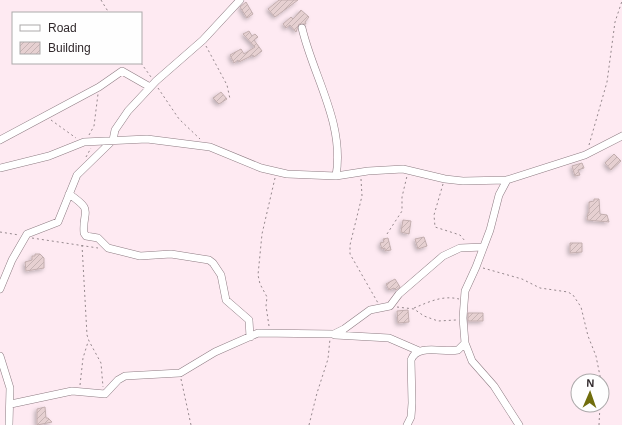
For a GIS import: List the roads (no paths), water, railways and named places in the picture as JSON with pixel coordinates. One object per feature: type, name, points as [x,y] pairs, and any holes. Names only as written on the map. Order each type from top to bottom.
[{"type":"street","points":[[0,289],[12,260],[25,239],[32,231],[58,222],[77,175],[113,140],[115,130],[128,111],[154,83],[203,40],[240,0]]},
{"type":"street","points":[[302,28],[305,42],[331,112],[338,164],[336,176]]},
{"type":"street","points":[[0,140],[99,86],[122,71],[154,83]]},
{"type":"street","points":[[0,168],[27,162],[84,142],[147,139],[210,147],[261,168],[287,174],[336,176],[385,170],[410,170],[445,179],[470,181],[507,180],[585,155],[622,136]]},
{"type":"street","points":[[507,180],[499,195],[490,230],[476,267],[465,290],[463,300],[463,318],[466,343],[476,367],[491,382],[519,425]]},
{"type":"street","points":[[69,194],[82,203],[86,210],[84,234],[86,236],[98,238],[109,248],[140,256],[171,254],[209,260],[213,263],[221,275],[226,300],[249,320],[250,337]]},
{"type":"street","points":[[332,335],[344,330],[370,310],[390,306],[399,294],[443,256],[460,248],[483,247]]},
{"type":"street","points":[[11,404],[80,391],[105,394],[118,380],[126,376],[180,373],[215,352],[258,333],[389,338],[419,351],[450,352],[458,350],[466,343]]},
{"type":"street","points":[[407,425],[411,417],[412,403],[411,360],[413,355],[419,351]]},
{"type":"street","points":[[0,356],[10,388],[11,404],[9,425]]}]
